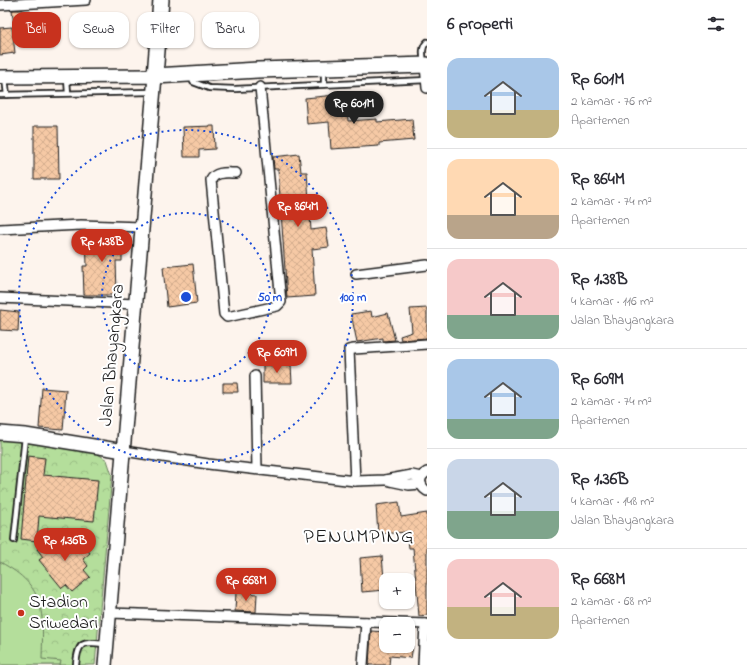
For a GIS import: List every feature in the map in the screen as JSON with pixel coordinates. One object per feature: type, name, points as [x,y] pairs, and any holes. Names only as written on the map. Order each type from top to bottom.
[{"type":"main road","name":"Jalan Bhayangkara","points":[[106,665],[161,0]]},
{"type":"main road","points":[[3,77],[155,76],[426,65]]},
{"type":"main road","points":[[0,433],[25,435],[124,451]]},
{"type":"street","points":[[0,5],[86,0]]},
{"type":"street","points":[[426,65],[427,82]]},
{"type":"street","points":[[236,173],[219,173],[213,176],[211,180],[224,316],[227,317],[277,306],[281,302],[260,87]]},
{"type":"street","points":[[0,229],[81,225],[142,227]]},
{"type":"street","points":[[356,274],[427,265]]},
{"type":"street","points":[[0,298],[136,304]]},
{"type":"street","points":[[355,481],[349,350],[427,344]]},
{"type":"street","points":[[255,376],[257,469]]},
{"type":"street","points":[[124,451],[208,464],[355,481],[385,480],[412,475],[424,481]]},
{"type":"street","points":[[110,613],[426,624],[423,665]]},
{"type":"street","points":[[363,665],[366,622]]},
{"type":"lane","points":[[426,65],[423,46],[427,42]]},
{"type":"lane","points":[[323,68],[324,84]]},
{"type":"lane","points":[[190,74],[193,82],[209,88],[235,89],[324,84],[427,82]]},
{"type":"lane","points":[[67,76],[68,93]]},
{"type":"lane","points":[[3,77],[6,95]]},
{"type":"lane","points":[[0,94],[154,92]]},
{"type":"lane","points":[[14,540],[25,435]]},
{"type":"lane","points":[[76,665],[77,650],[82,644],[90,642],[107,644]]},
{"type":"green space","points":[[0,440],[10,440],[95,452],[107,460],[112,475],[95,665],[0,665]]},
{"type":"green space","name":"Stadion Sriwedari","points":[[0,562],[15,571],[27,581],[34,591],[42,614],[42,659],[61,661],[60,665],[0,665]]},
{"type":"building","points":[[12,10],[23,10],[23,12],[12,12]]},
{"type":"building","points":[[12,27],[12,48],[14,48],[15,53],[0,55],[0,28]]},
{"type":"building","points":[[346,94],[348,121],[377,119],[377,122],[412,119],[414,140],[379,143],[379,146],[331,149],[329,122],[307,124],[305,98]]},
{"type":"building","points":[[34,126],[58,126],[59,179],[34,179]]},
{"type":"building","points":[[214,126],[215,149],[199,150],[199,157],[184,157],[183,127]]},
{"type":"building","points":[[299,154],[301,172],[307,172],[311,230],[326,228],[329,247],[312,249],[315,296],[287,298],[278,169],[274,169],[273,157]]},
{"type":"building","points":[[86,231],[122,232],[122,261],[116,261],[117,295],[84,295],[83,266],[87,266]]},
{"type":"building","points":[[193,264],[197,303],[167,307],[163,267]]},
{"type":"building","points":[[427,308],[427,338],[401,340],[400,336],[412,332],[410,309]]},
{"type":"building","points":[[0,310],[19,312],[18,331],[0,330]]},
{"type":"building","points":[[371,311],[372,317],[388,313],[395,340],[383,341],[383,338],[357,342],[351,314]]},
{"type":"building","points":[[263,365],[291,365],[292,383],[263,383]]},
{"type":"building","points":[[223,383],[237,383],[238,392],[223,392]]},
{"type":"building","points":[[42,388],[66,390],[63,430],[39,428]]},
{"type":"building","points":[[28,456],[45,458],[43,475],[98,480],[94,521],[39,516],[37,541],[21,539]]},
{"type":"building","points":[[399,502],[401,517],[427,513],[427,615],[419,616],[413,548],[409,548],[407,532],[378,534],[376,505]]},
{"type":"building","points":[[55,534],[61,542],[66,539],[71,545],[79,539],[90,553],[83,559],[88,566],[84,570],[90,577],[72,592],[66,585],[62,588],[39,560],[43,557],[37,549]]},
{"type":"building","points":[[382,556],[384,573],[379,573],[379,591],[362,592],[360,558]]},
{"type":"building","points":[[236,592],[257,594],[256,612],[235,611]]},
{"type":"building","points":[[371,631],[379,632],[379,653],[412,653],[411,658],[390,656],[389,665],[369,665]]},
{"type":"place","name":"Stadion Sriwedari","points":[[21,613]]},
{"type":"district","name":"PENUMPING","points":[[359,537]]}]
